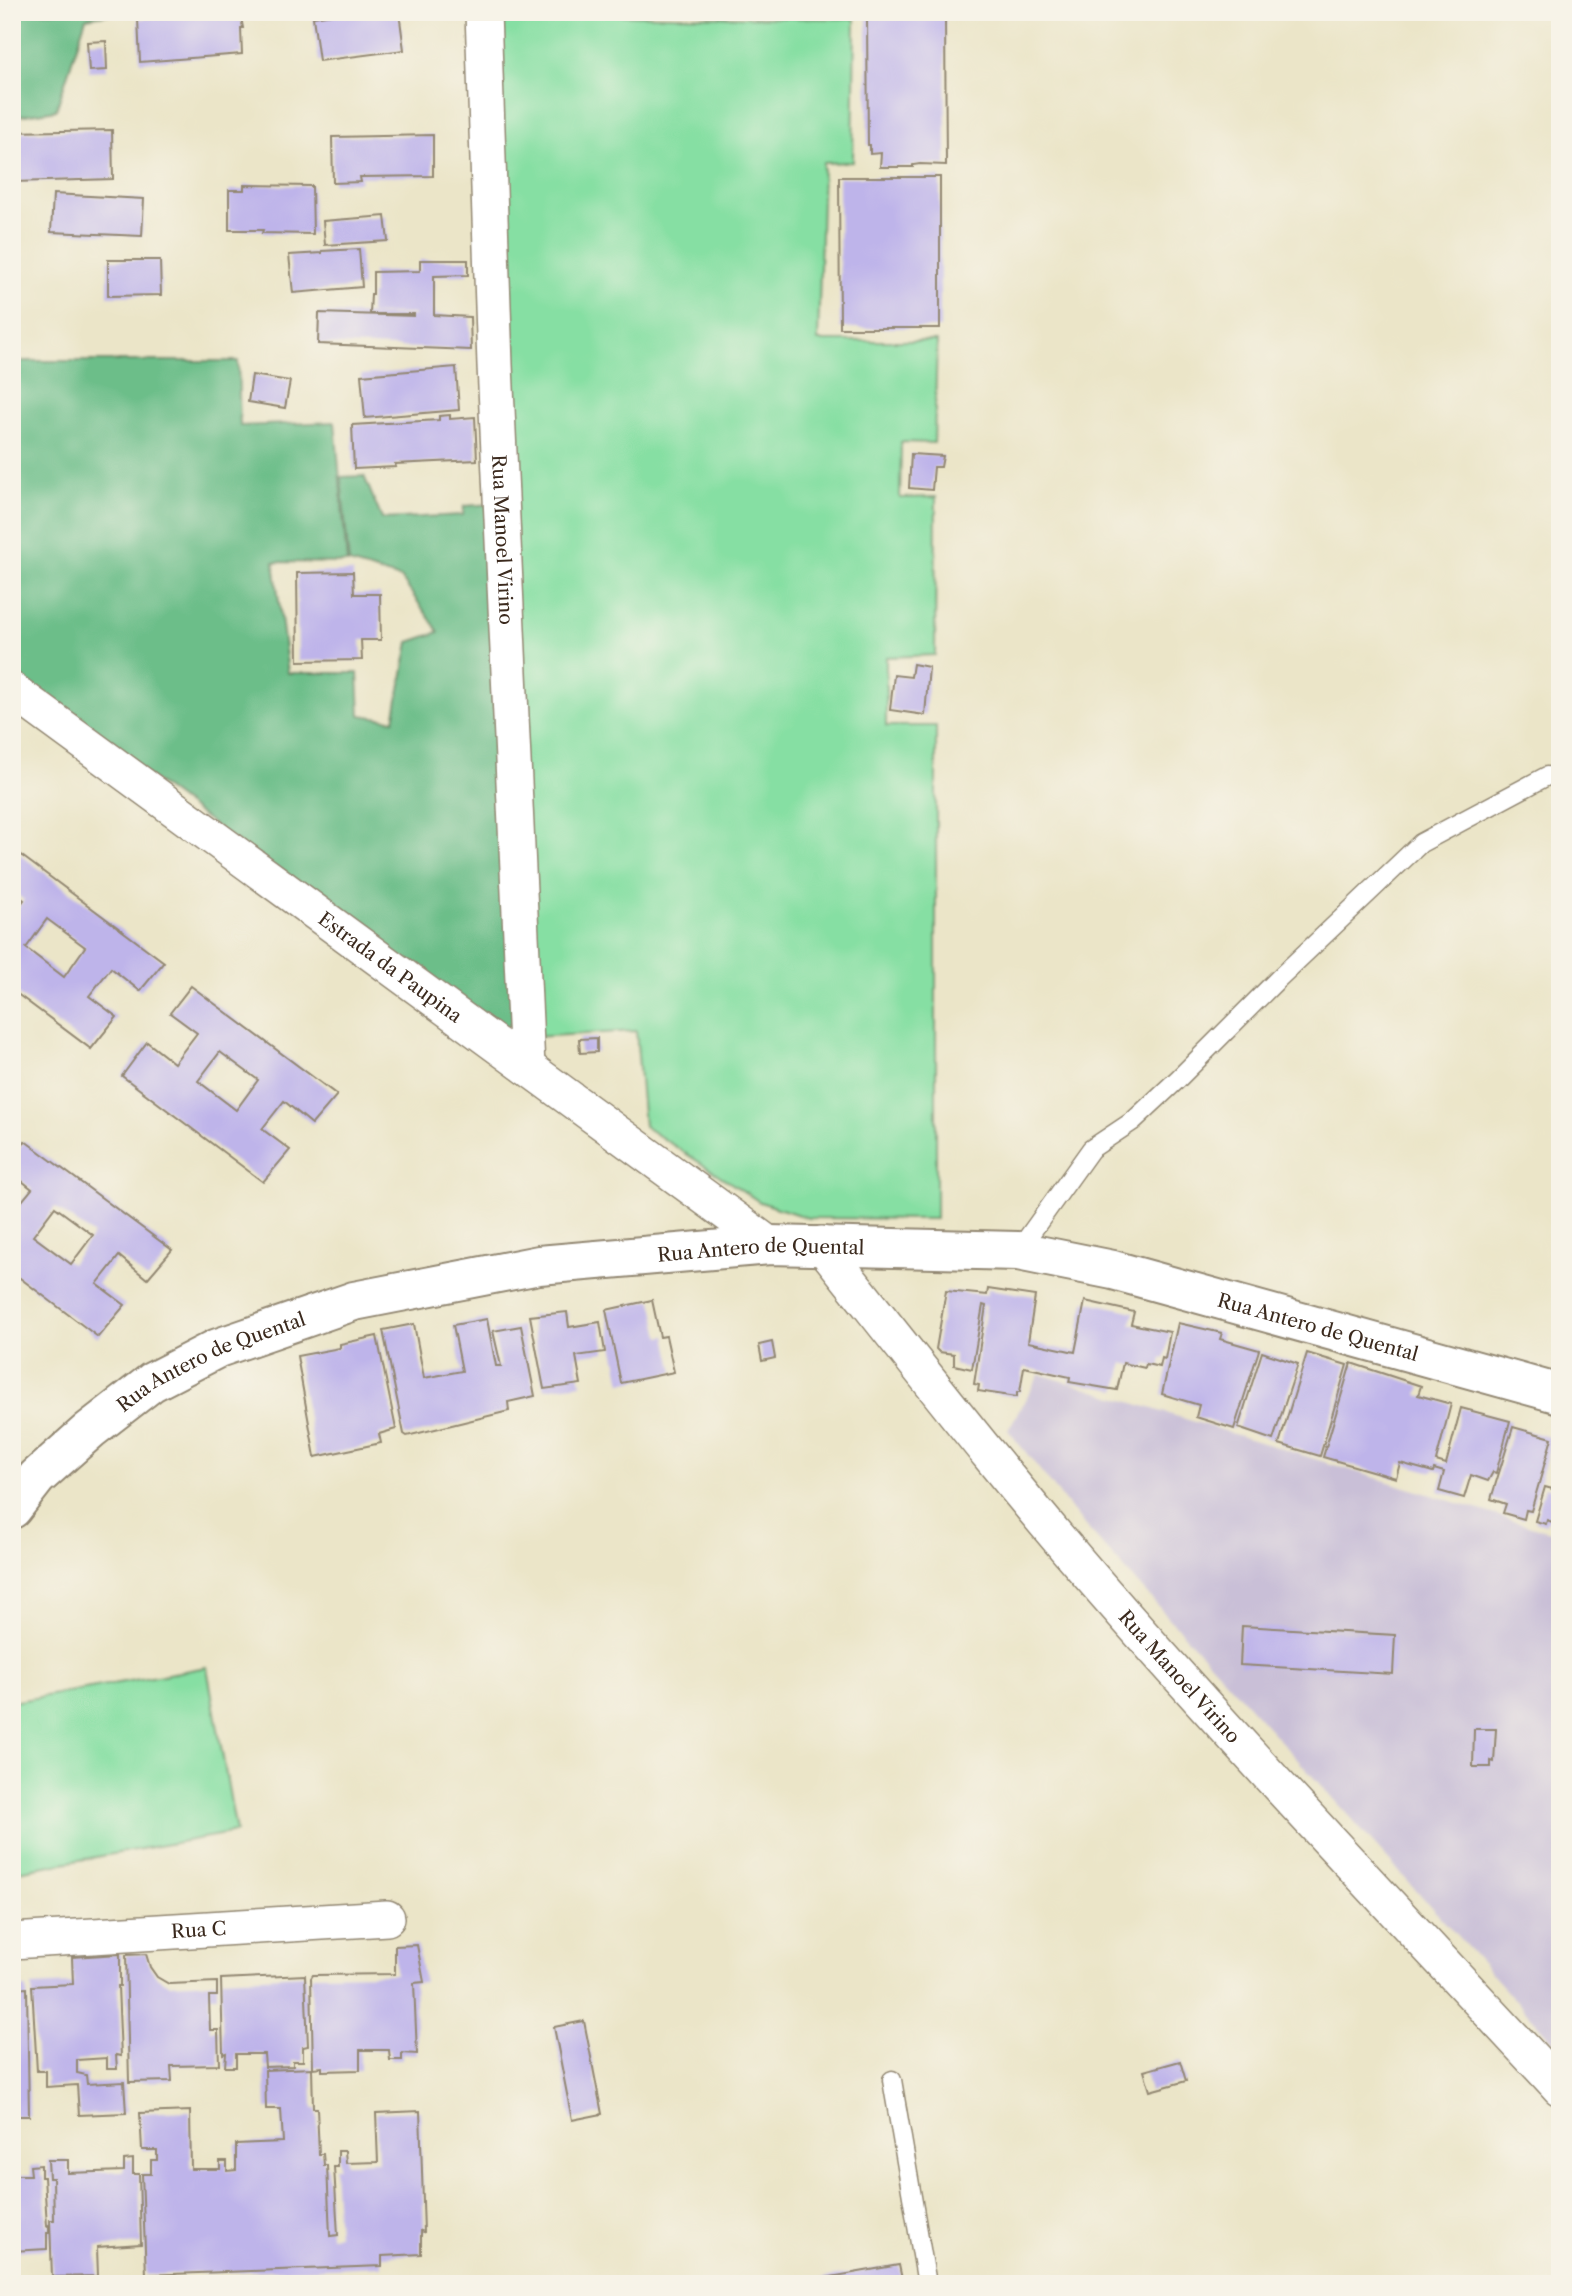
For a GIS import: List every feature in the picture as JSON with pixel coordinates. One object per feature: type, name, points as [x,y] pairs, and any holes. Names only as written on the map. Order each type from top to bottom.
[{"type":"street","name":"Rua Manoel Virino","points":[[483,12],[495,365],[527,1067]]},
{"type":"street","name":"Estrada da Paupina","points":[[12,690],[769,1244]]},
{"type":"street","name":"Rua Antero de Quental","points":[[12,1509],[37,1477],[90,1430],[152,1382],[218,1348],[354,1301],[526,1268],[769,1244],[1018,1251],[1113,1270],[1560,1394]]},
{"type":"street","name":"Rua Manoel Virino","points":[[821,1244],[994,1462],[1105,1593],[1214,1715],[1560,2088]]},
{"type":"street","name":"Rua C","points":[[12,1941],[387,1918]]},
{"type":"lane","points":[[1018,1251],[1091,1149],[1133,1121],[1421,843],[1547,776]]},
{"type":"lane","points":[[892,2080],[928,2284]]},
{"type":"shaded area","points":[[1040,1374],[1560,1535],[1560,2049],[1079,1519],[1008,1430]]},
{"type":"green space","points":[[12,12],[121,12],[86,18],[56,110],[12,117]]},
{"type":"green space","points":[[489,13],[855,19],[853,162],[823,163],[818,341],[937,341],[934,443],[901,442],[900,498],[936,497],[935,655],[886,657],[886,726],[936,726],[936,1219],[808,1218],[760,1202],[644,1126],[636,1031],[533,1037]]},
{"type":"green space","points":[[12,361],[238,361],[240,426],[335,422],[347,563],[274,562],[288,673],[358,673],[360,715],[394,720],[409,642],[439,632],[401,578],[349,563],[341,477],[364,476],[382,519],[463,515],[464,506],[493,504],[514,1047],[12,675]]},
{"type":"green space","points":[[207,1667],[236,1832],[12,1872],[12,1702]]},
{"type":"building","points":[[240,12],[243,28],[242,54],[140,62],[138,19]]},
{"type":"building","points":[[345,12],[399,12],[404,50],[319,61],[313,17]]},
{"type":"building","points":[[833,12],[945,17],[946,165],[880,167],[881,153],[870,154],[867,16]]},
{"type":"building","points":[[106,41],[107,70],[89,71],[87,42]]},
{"type":"building","points":[[112,130],[113,179],[13,182],[12,132]]},
{"type":"building","points":[[433,135],[433,176],[360,177],[361,182],[333,183],[332,137]]},
{"type":"building","points":[[839,177],[940,177],[940,328],[840,328]]},
{"type":"building","points":[[244,185],[312,186],[313,234],[229,230],[229,190],[244,190]]},
{"type":"building","points":[[53,194],[144,199],[142,236],[51,232]]},
{"type":"building","points":[[385,216],[388,241],[325,245],[323,221]]},
{"type":"building","points":[[359,249],[362,287],[293,293],[289,255]]},
{"type":"building","points":[[108,260],[160,260],[161,295],[108,296]]},
{"type":"building","points":[[420,260],[468,260],[468,275],[434,276],[434,315],[470,317],[471,350],[318,344],[319,313],[414,316],[370,314],[373,272],[420,271]]},
{"type":"building","points":[[456,367],[459,410],[365,418],[361,375]]},
{"type":"building","points":[[252,375],[290,381],[285,408],[248,402]]},
{"type":"building","points":[[450,415],[450,419],[475,417],[477,460],[354,469],[352,425],[439,420],[439,416]]},
{"type":"building","points":[[911,454],[943,456],[941,467],[934,467],[932,490],[909,488]]},
{"type":"building","points":[[353,572],[354,594],[380,594],[381,640],[361,640],[362,660],[298,661],[297,573]]},
{"type":"building","points":[[913,664],[929,667],[925,715],[890,710],[894,675],[911,677]]},
{"type":"building","points":[[18,853],[164,962],[140,991],[111,968],[89,996],[117,1017],[91,1049],[12,990],[12,916],[24,900],[12,891],[12,860]],"holes":[[[47,919],[85,947],[64,977],[26,948]]]},
{"type":"building","points":[[191,986],[337,1095],[312,1124],[284,1101],[262,1129],[290,1150],[263,1182],[122,1076],[147,1042],[174,1063],[197,1033],[170,1013]],"holes":[[[220,1052],[258,1080],[236,1110],[198,1081]]]},
{"type":"building","points":[[597,1038],[597,1052],[580,1053],[579,1039]]},
{"type":"building","points":[[25,1141],[172,1250],[147,1279],[119,1256],[97,1284],[125,1305],[98,1337],[12,1272],[12,1213],[32,1189],[12,1173],[12,1158]],"holes":[[[55,1207],[93,1235],[71,1264],[33,1236]]]},
{"type":"building","points":[[988,1289],[1035,1296],[1028,1342],[1075,1352],[1085,1301],[1134,1312],[1131,1324],[1170,1332],[1165,1359],[1162,1358],[1160,1367],[1146,1364],[1145,1368],[1123,1363],[1117,1390],[1069,1382],[1070,1377],[1024,1367],[1017,1397],[978,1391],[979,1385],[974,1384],[986,1306],[983,1305],[972,1369],[954,1365],[954,1354],[936,1349],[946,1291],[987,1295]]},
{"type":"building","points":[[652,1300],[660,1337],[666,1336],[674,1372],[621,1383],[606,1310]]},
{"type":"building","points":[[567,1312],[569,1327],[600,1322],[605,1352],[576,1356],[581,1384],[544,1389],[530,1316]]},
{"type":"building","points":[[487,1319],[496,1366],[501,1366],[493,1331],[521,1326],[535,1396],[508,1402],[509,1411],[407,1436],[404,1434],[383,1330],[414,1324],[424,1378],[462,1371],[453,1325]]},
{"type":"building","points":[[1178,1323],[1222,1333],[1220,1339],[1259,1350],[1234,1429],[1196,1417],[1199,1405],[1162,1394]]},
{"type":"building","points":[[377,1336],[396,1429],[379,1434],[381,1443],[315,1457],[297,1356],[340,1348],[340,1344]]},
{"type":"building","points":[[772,1342],[775,1358],[762,1361],[759,1345]]},
{"type":"building","points":[[1262,1352],[1298,1364],[1273,1440],[1238,1428]]},
{"type":"building","points":[[1307,1353],[1347,1365],[1320,1456],[1279,1444]]},
{"type":"building","points":[[1351,1363],[1421,1386],[1418,1395],[1451,1404],[1436,1461],[1446,1464],[1461,1408],[1510,1421],[1496,1473],[1493,1472],[1488,1481],[1471,1475],[1464,1498],[1439,1491],[1444,1472],[1434,1469],[1433,1472],[1400,1463],[1396,1478],[1323,1457]]},
{"type":"building","points":[[1513,1427],[1552,1438],[1531,1511],[1526,1510],[1524,1519],[1503,1513],[1506,1504],[1491,1499]]},
{"type":"building","points":[[1545,1487],[1560,1491],[1560,1529],[1547,1520],[1546,1524],[1535,1521]]},
{"type":"building","points":[[1242,1626],[1395,1635],[1393,1674],[1240,1665]]},
{"type":"building","points":[[1474,1729],[1496,1729],[1494,1762],[1491,1761],[1491,1767],[1473,1767]]},
{"type":"building","points":[[417,1945],[424,1982],[414,1983],[417,2054],[402,2053],[402,2060],[390,2060],[389,2050],[360,2050],[360,2070],[322,2071],[322,2067],[313,2068],[313,1975],[395,1974],[395,1946]]},
{"type":"building","points":[[120,1954],[118,1986],[121,2056],[116,2055],[117,2069],[107,2069],[107,2058],[77,2060],[77,2073],[86,2075],[87,2084],[124,2082],[126,2113],[79,2115],[77,2085],[46,2087],[46,2071],[37,2071],[32,1986],[73,1984],[72,1957]]},
{"type":"building","points":[[146,1954],[157,1977],[169,1984],[217,1982],[217,1996],[209,1996],[210,2030],[218,2030],[219,2065],[171,2066],[172,2081],[129,2082],[126,1955]]},
{"type":"building","points":[[305,1975],[308,2046],[303,2047],[303,2061],[293,2061],[293,2066],[265,2067],[264,2054],[236,2054],[236,2067],[225,2067],[221,1979]]},
{"type":"building","points":[[27,1988],[29,2116],[12,2116],[12,1989]]},
{"type":"building","points":[[584,2021],[602,2114],[572,2120],[554,2027]]},
{"type":"building","points":[[1180,2061],[1186,2081],[1150,2091],[1144,2071]]},
{"type":"building","points":[[312,2068],[313,2108],[317,2108],[319,2154],[323,2154],[324,2165],[327,2165],[330,2236],[338,2235],[334,2167],[338,2167],[338,2151],[345,2151],[346,2163],[378,2162],[376,2113],[420,2111],[424,2232],[421,2231],[421,2254],[382,2256],[382,2266],[146,2275],[142,2174],[151,2174],[151,2160],[157,2160],[157,2150],[142,2150],[140,2113],[190,2111],[191,2169],[220,2169],[220,2161],[227,2161],[227,2171],[236,2170],[236,2144],[283,2142],[281,2109],[266,2109],[265,2070]]},
{"type":"building","points":[[133,2159],[133,2174],[139,2174],[141,2244],[97,2247],[98,2276],[52,2277],[50,2220],[54,2220],[53,2178],[49,2178],[48,2160],[68,2160],[68,2173],[124,2171],[124,2160]]},
{"type":"building","points":[[41,2165],[47,2226],[49,2225],[47,2249],[12,2251],[12,2175],[31,2175],[30,2166]]},
{"type":"building","points":[[899,2265],[903,2284],[802,2284],[802,2282]]}]
